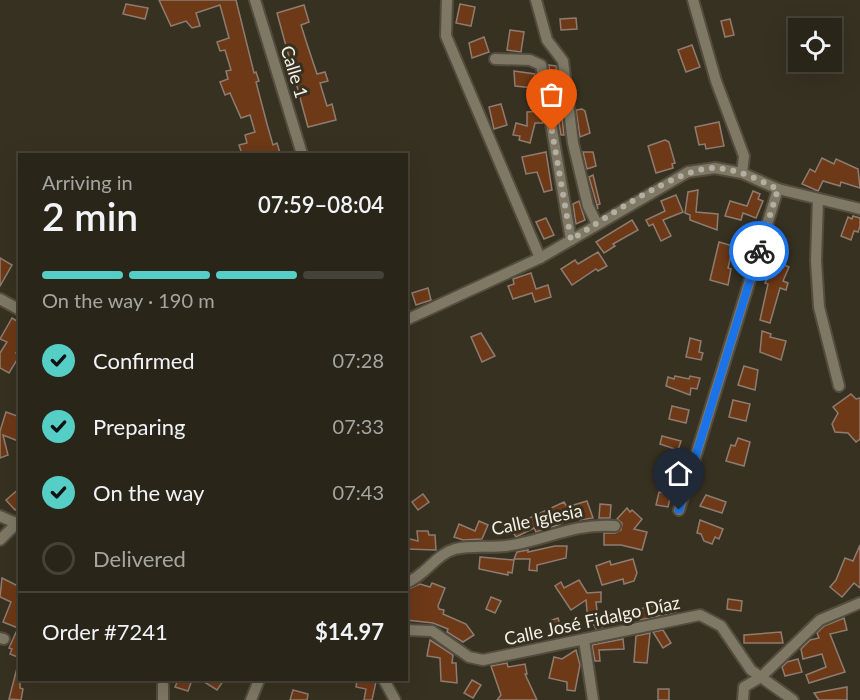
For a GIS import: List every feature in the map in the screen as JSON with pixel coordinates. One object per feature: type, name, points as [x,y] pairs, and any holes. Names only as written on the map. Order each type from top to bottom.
[{"type":"street","name":"Calle 1","points":[[255,0],[302,153]]},
{"type":"street","points":[[447,0],[446,36],[540,258]]},
{"type":"street","points":[[536,0],[540,22],[547,40],[563,61],[573,143],[588,206],[597,224]]},
{"type":"street","points":[[693,0],[716,81],[744,156],[742,173]]},
{"type":"street","points":[[495,59],[530,60],[541,65],[571,240]]},
{"type":"street","points":[[408,319],[540,258],[688,172],[714,168],[742,173],[778,189],[860,209]]},
{"type":"street","points":[[679,510],[778,189]]},
{"type":"street","points":[[818,199],[816,261],[819,307],[838,386]]},
{"type":"street","points":[[0,298],[18,309]]},
{"type":"street","points":[[0,516],[18,523],[0,540]]},
{"type":"street","name":"Calle Iglesia","points":[[408,583],[417,579],[443,555],[455,549],[508,546],[591,525],[615,526]]},
{"type":"street","points":[[743,700],[744,687],[761,677],[820,620],[860,603]]},
{"type":"street","name":"Calle José Fidalgo Díaz","points":[[408,630],[432,631],[469,657],[483,660],[700,615],[721,626],[751,670],[793,700]]},
{"type":"street","points":[[584,640],[593,700]]},
{"type":"street","points":[[251,700],[259,681]]},
{"type":"street","points":[[385,681],[395,700]]},
{"type":"street","points":[[163,686],[163,700]]},
{"type":"building","points":[[159,0],[236,0],[254,73],[256,72],[259,81],[256,82],[273,145],[277,143],[280,153],[242,153],[239,145],[247,143],[245,135],[255,132],[250,115],[241,118],[230,93],[225,95],[220,82],[228,79],[226,71],[231,70],[225,50],[220,51],[217,42],[229,38],[220,5],[196,13],[200,26],[192,28],[186,21],[171,26]]},
{"type":"building","points":[[126,4],[148,8],[145,19],[123,14]]},
{"type":"building","points":[[460,4],[475,7],[471,26],[456,23]]},
{"type":"building","points":[[304,5],[309,22],[301,25],[317,74],[325,72],[328,81],[320,83],[327,106],[332,104],[336,120],[308,127],[277,13]]},
{"type":"building","points":[[576,18],[577,29],[561,30],[560,19]]},
{"type":"building","points":[[730,19],[734,35],[725,37],[721,21]]},
{"type":"building","points":[[510,30],[524,32],[521,52],[507,50]]},
{"type":"building","points":[[484,37],[489,52],[472,58],[469,43]]},
{"type":"building","points":[[692,45],[700,67],[686,72],[678,50]]},
{"type":"building","points":[[549,65],[556,66],[558,82],[551,82]]},
{"type":"building","points":[[514,71],[535,74],[533,88],[515,86]]},
{"type":"building","points":[[555,100],[560,100],[564,135],[561,135]]},
{"type":"building","points":[[501,104],[507,125],[494,129],[489,107]]},
{"type":"building","points":[[576,110],[585,111],[590,133],[580,137]]},
{"type":"building","points":[[541,111],[543,123],[535,123],[530,143],[519,140],[520,136],[513,135],[516,123],[527,126],[527,112]]},
{"type":"building","points":[[719,122],[724,146],[706,149],[705,144],[699,145],[695,127]]},
{"type":"building","points":[[665,140],[669,142],[675,163],[672,164],[673,168],[656,173],[648,146]]},
{"type":"building","points":[[546,152],[552,190],[544,192],[537,172],[526,174],[522,157]]},
{"type":"building","points":[[583,152],[593,152],[596,166],[587,169]]},
{"type":"building","points":[[822,158],[834,164],[836,159],[858,169],[860,188],[841,182],[840,186],[823,181],[818,191],[802,184],[810,169],[815,172]]},
{"type":"building","points":[[593,175],[600,204],[597,205],[598,209],[589,177]]},
{"type":"building","points":[[698,190],[696,212],[718,214],[717,230],[690,220],[690,215],[685,213],[688,192]]},
{"type":"building","points":[[753,191],[760,194],[758,199],[763,201],[756,218],[743,213],[741,220],[725,216],[730,201],[747,206]]},
{"type":"building","points":[[676,195],[683,212],[663,220],[671,236],[661,241],[653,224],[649,226],[646,220],[665,211],[661,201]]},
{"type":"building","points":[[579,201],[585,220],[576,224],[573,204]]},
{"type":"building","points":[[853,216],[860,218],[860,226],[858,232],[854,231],[851,240],[841,236],[848,217],[852,219]]},
{"type":"building","points":[[546,218],[554,235],[544,239],[536,222]]},
{"type":"building","points":[[632,220],[638,230],[613,244],[615,246],[604,253],[596,242]]},
{"type":"building","points":[[719,242],[733,246],[728,268],[731,269],[728,285],[710,280]]},
{"type":"building","points":[[598,252],[607,266],[598,271],[596,269],[572,285],[561,269],[575,260],[578,264]]},
{"type":"building","points":[[0,258],[12,265],[0,286]]},
{"type":"building","points":[[769,259],[789,267],[783,281],[788,283],[786,290],[780,288],[770,323],[760,320],[768,284],[765,283],[770,271],[765,269]]},
{"type":"building","points":[[531,273],[536,289],[548,285],[551,297],[535,302],[532,293],[513,299],[508,286],[514,284],[513,279]]},
{"type":"building","points":[[428,288],[431,300],[416,305],[412,293]]},
{"type":"building","points":[[12,318],[18,322],[18,350],[16,353],[18,358],[9,373],[0,368],[0,353],[7,342],[0,339]]},
{"type":"building","points":[[762,331],[771,334],[770,337],[786,341],[781,360],[760,352]]},
{"type":"building","points":[[481,333],[495,356],[482,362],[471,337]]},
{"type":"building","points":[[690,338],[701,341],[699,352],[703,353],[701,360],[686,357]]},
{"type":"building","points":[[744,366],[758,370],[755,390],[738,385]]},
{"type":"building","points":[[675,376],[689,379],[690,376],[700,378],[697,389],[691,388],[690,395],[666,386],[668,377],[674,379]]},
{"type":"building","points":[[851,394],[856,399],[860,398],[860,439],[856,442],[848,433],[835,432],[832,424],[838,413],[833,407]]},
{"type":"building","points":[[733,400],[750,404],[746,421],[729,417]]},
{"type":"building","points":[[672,406],[689,410],[686,423],[669,419]]},
{"type":"building","points":[[6,412],[18,416],[18,441],[3,435],[8,455],[0,458],[0,431]]},
{"type":"building","points":[[662,436],[681,441],[678,450],[660,444]]},
{"type":"building","points":[[738,438],[750,442],[744,466],[726,461],[731,445],[735,446]]},
{"type":"building","points":[[18,490],[18,508],[15,510],[6,500]]},
{"type":"building","points":[[659,492],[671,494],[668,507],[656,505]]},
{"type":"building","points":[[423,494],[429,502],[418,510],[412,502]]},
{"type":"building","points":[[706,495],[726,502],[722,513],[700,506]]},
{"type":"building","points":[[587,501],[593,518],[580,520],[579,514],[558,525],[536,532],[534,528],[516,537],[510,527],[564,502],[567,507]]},
{"type":"building","points":[[600,504],[611,505],[610,518],[599,518]]},
{"type":"building","points":[[627,508],[642,519],[634,529],[647,532],[642,550],[621,545],[604,545],[604,533],[615,533],[621,530],[622,523],[617,519]]},
{"type":"building","points":[[700,520],[723,529],[719,539],[715,537],[712,544],[704,541],[701,534],[697,533]]},
{"type":"building","points":[[479,521],[488,525],[482,539],[463,540],[454,537],[459,524],[475,531]]},
{"type":"building","points":[[417,531],[428,531],[429,535],[435,535],[436,550],[408,549],[408,538],[418,541]]},
{"type":"building","points":[[860,545],[860,588],[854,583],[842,597],[830,587],[836,580],[845,558],[853,561]]},
{"type":"building","points":[[567,546],[566,558],[537,565],[537,571],[529,570],[530,559],[514,559],[517,552]]},
{"type":"building","points":[[480,557],[514,560],[512,573],[508,572],[508,575],[479,569]]},
{"type":"building","points":[[633,559],[637,573],[634,581],[624,584],[623,579],[602,585],[596,566],[610,561],[611,565]]},
{"type":"building","points":[[2,578],[18,586],[18,628],[3,622],[11,602],[0,597]]},
{"type":"building","points":[[579,580],[587,593],[601,592],[601,602],[596,602],[598,619],[603,617],[606,626],[596,629],[587,611],[586,600],[571,610],[555,586],[561,582],[564,588]]},
{"type":"building","points":[[432,583],[445,588],[439,609],[444,610],[443,614],[466,624],[474,635],[463,642],[447,632],[448,629],[433,623],[408,620],[408,589],[420,584],[430,587]]},
{"type":"building","points":[[491,597],[501,601],[495,613],[486,609]]},
{"type":"building","points":[[728,599],[742,601],[741,611],[727,609]]},
{"type":"building","points":[[677,601],[676,612],[640,620],[639,609]]},
{"type":"building","points":[[558,618],[562,631],[553,634],[549,621]]},
{"type":"building","points":[[844,618],[847,630],[830,634],[845,672],[809,683],[806,675],[826,667],[822,654],[803,659],[801,649],[810,640],[819,638],[817,633],[824,626]]},
{"type":"building","points":[[18,628],[18,657],[10,654],[12,649],[9,648]]},
{"type":"building","points":[[663,630],[671,643],[663,648],[653,632]]},
{"type":"building","points":[[781,632],[783,643],[744,643],[744,635]]},
{"type":"building","points":[[650,633],[647,663],[634,662],[636,636]]},
{"type":"building","points":[[623,639],[624,649],[599,650],[600,661],[595,661],[592,645]]},
{"type":"building","points":[[430,640],[453,655],[452,663],[456,663],[457,683],[441,681],[440,658],[427,656]]},
{"type":"building","points":[[576,650],[580,665],[575,691],[567,690],[567,682],[549,678],[554,657],[562,659]]},
{"type":"building","points":[[798,659],[802,672],[785,676],[782,667],[787,662]]},
{"type":"building","points":[[507,663],[508,667],[525,664],[527,674],[525,674],[537,700],[497,700],[501,695],[491,666]]},
{"type":"building","points":[[18,668],[18,681],[20,681],[20,688],[23,689],[21,700],[9,699]]},
{"type":"building","points":[[472,680],[481,685],[473,698],[464,693]]},
{"type":"building","points":[[178,681],[192,681],[188,691],[175,687]]},
{"type":"building","points":[[203,681],[223,681],[217,690]]},
{"type":"building","points":[[357,681],[376,682],[372,700],[364,700],[366,689],[356,687]]},
{"type":"building","points":[[847,687],[847,700],[819,700],[814,693]]},
{"type":"building","points":[[658,689],[669,689],[669,700],[658,700]]},
{"type":"building","points":[[293,690],[308,694],[307,700],[290,700]]},
{"type":"way so far","points":[[552,131],[571,240],[688,172],[714,168],[749,175],[778,189],[759,251]]},
{"type":"route","points":[[679,510],[759,251]]}]
